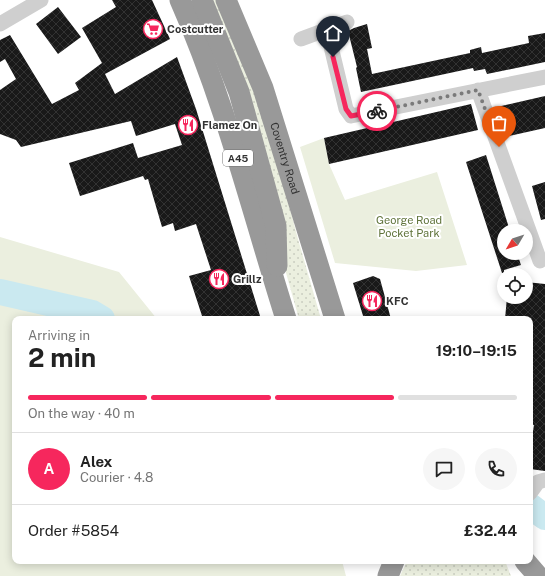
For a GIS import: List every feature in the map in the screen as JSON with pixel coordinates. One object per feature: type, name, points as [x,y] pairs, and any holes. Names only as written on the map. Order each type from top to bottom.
[{"type":"highway","name":"A45","points":[[180,0],[202,50],[223,109],[285,316]]},
{"type":"highway","points":[[202,0],[239,92],[276,226],[278,296]]},
{"type":"highway","name":"Coventry Road","points":[[226,0],[263,88],[276,126],[334,316]]},
{"type":"highway","points":[[523,564],[526,576]]},
{"type":"highway","points":[[528,564],[538,576]]},
{"type":"street","points":[[0,24],[41,0]]},
{"type":"street","points":[[236,0],[240,32]]},
{"type":"street","points":[[301,39],[347,22]]},
{"type":"street","points":[[327,30],[346,109],[351,116],[545,77]]},
{"type":"street","points":[[478,90],[540,260]]},
{"type":"street","points":[[533,489],[538,482],[545,480]]},
{"type":"green space","points":[[209,0],[216,0],[266,119],[320,316],[298,316]]},
{"type":"green space","name":"George Road Pocket Park","points":[[324,138],[329,164],[345,200],[437,172],[467,265],[416,271],[335,263],[300,147]]},
{"type":"green space","points":[[0,237],[119,272],[155,316],[12,316],[12,564],[343,564],[346,576],[0,576]]},
{"type":"green space","points":[[406,564],[506,564],[511,576],[400,576]]},
{"type":"building","points":[[112,0],[152,0],[170,39],[105,74],[115,94],[177,57],[196,109],[260,316],[202,316],[189,276],[211,270],[196,224],[175,231],[173,223],[162,227],[148,179],[145,180],[143,176],[80,196],[69,163],[133,143],[138,158],[182,145],[175,124],[136,136],[131,121],[21,147],[16,140],[0,134],[0,90],[16,79],[5,59],[0,62],[0,40],[10,35],[52,104],[79,90],[75,83],[102,63],[82,28],[116,7]]},
{"type":"building","points":[[58,7],[81,37],[58,54],[36,24]]},
{"type":"building","points":[[367,24],[372,48],[367,49],[372,74],[470,53],[470,50],[481,47],[482,53],[529,43],[528,36],[545,33],[545,62],[487,74],[485,69],[474,71],[473,68],[361,92],[357,67],[348,31]]},
{"type":"building","points":[[545,96],[545,128],[505,137],[497,107]]},
{"type":"building","points":[[471,104],[478,130],[329,164],[324,138]]},
{"type":"building","points":[[486,155],[508,224],[497,224],[497,258],[466,162]]},
{"type":"building","points":[[545,182],[545,219],[541,220],[532,186]]},
{"type":"building","points":[[498,260],[519,260],[521,265],[511,268],[500,268]]},
{"type":"building","name":"KFC","points":[[373,276],[380,279],[390,316],[363,316],[353,283]]},
{"type":"building","points":[[533,283],[545,284],[545,471],[533,469],[533,316],[505,316],[506,304],[533,304]]},
{"type":"waterway","points":[[0,292],[92,313],[97,316]]},
{"type":"waterway","points":[[533,508],[545,517]]},
{"type":"way so far","points":[[377,111],[478,90],[499,147]]},
{"type":"place","name":"Costcutter","points":[[153,29]]},
{"type":"place","name":"Flamez On","points":[[188,125]]},
{"type":"place","name":"Grillz","points":[[219,279]]},
{"type":"place","name":"KFC","points":[[372,301]]},
{"type":"route","points":[[333,57],[346,109],[351,116],[377,111]]}]
